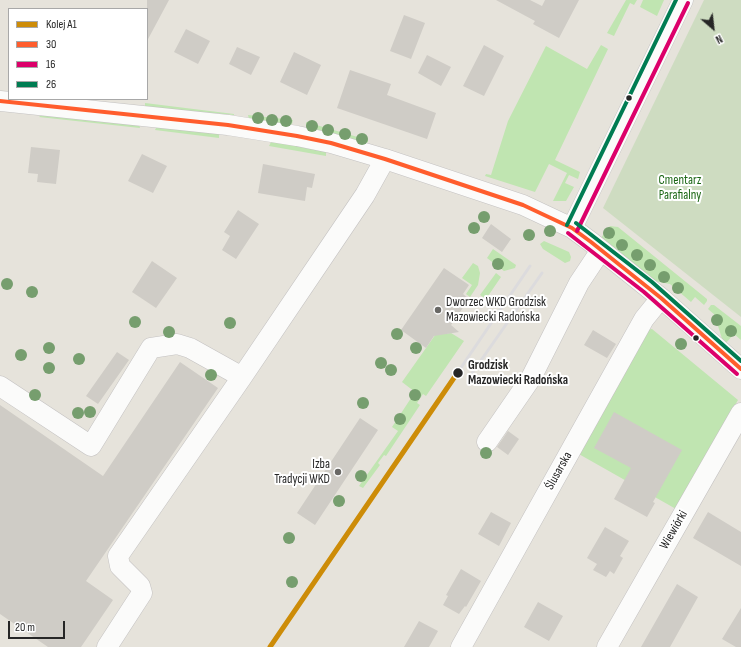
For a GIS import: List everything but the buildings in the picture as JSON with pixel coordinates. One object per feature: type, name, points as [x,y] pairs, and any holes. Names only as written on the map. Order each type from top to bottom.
[{"type":"street","points":[[572,228],[683,0]]},
{"type":"street","points":[[0,101],[263,129],[331,143],[385,159],[523,205],[572,228],[661,298],[741,370]]},
{"type":"street","points":[[107,647],[142,593],[140,586],[120,566],[118,556],[242,377],[364,195],[385,159]]},
{"type":"street","points":[[487,442],[530,378],[579,283],[601,250]]},
{"type":"street","name":"Ślusarska","points":[[461,647],[644,319],[661,298]]},
{"type":"street","points":[[0,386],[91,446],[151,348],[177,344],[190,348],[242,377]]},
{"type":"street","name":"Wiewiórki","points":[[607,647],[741,413]]},
{"type":"green space","points":[[626,0],[637,0],[634,5],[630,3],[614,36],[607,33]]},
{"type":"green space","points":[[643,0],[664,0],[657,16],[640,7]]},
{"type":"green space","name":"Cmentarz Parafialny","points":[[704,0],[741,0],[741,317],[603,208]]},
{"type":"green space","points":[[601,45],[608,49],[555,160],[580,172],[578,179],[569,175],[565,183],[574,187],[566,201],[553,201],[567,173],[549,164],[535,192],[485,176],[486,174],[491,175],[508,121],[546,46],[587,69]]},
{"type":"green space","points":[[145,103],[234,114],[234,115],[145,107]]},
{"type":"green space","points":[[42,114],[139,124],[140,128],[39,117]]},
{"type":"green space","points":[[248,115],[293,120],[290,126],[249,119]]},
{"type":"green space","points":[[306,122],[368,140],[368,142],[365,144],[306,129]]},
{"type":"green space","points":[[157,126],[219,133],[219,138],[155,130]]},
{"type":"green space","points":[[272,140],[326,151],[326,156],[269,146]]},
{"type":"green space","points":[[610,226],[618,227],[707,299],[704,305],[695,297],[691,302],[670,284],[654,281],[600,239]]},
{"type":"green space","points":[[544,241],[569,252],[571,257],[570,261],[565,263],[543,249],[540,244]]},
{"type":"green space","points":[[493,249],[516,265],[515,268],[504,271],[487,258]]},
{"type":"green space","points":[[473,263],[478,266],[480,273],[478,285],[470,297],[466,294],[472,285],[462,278]]},
{"type":"green space","points":[[496,273],[501,277],[486,299],[480,295]]},
{"type":"green space","points":[[711,305],[714,305],[741,326],[741,340],[734,334],[725,344],[723,342],[718,326],[712,321],[716,316],[708,309]]},
{"type":"green space","points":[[652,329],[738,400],[676,509],[577,453],[646,330]]},
{"type":"green space","points":[[438,331],[444,334],[451,333],[464,341],[426,396],[423,394],[417,403],[420,405],[386,456],[384,455],[378,463],[380,465],[363,488],[359,486],[398,431],[392,427],[415,392],[402,382]]},
{"type":"railway","points":[[458,372],[530,266]]},
{"type":"railway","points":[[468,379],[542,273]]},
{"type":"rail line","name":"A1","points":[[270,647],[458,372]]},
{"type":"transit line","name":"26","points":[[567,225],[676,0]]},
{"type":"transit line","name":"16","points":[[577,231],[688,3]]},
{"type":"transit line","name":"30","points":[[0,101],[228,125],[297,136],[331,143],[385,159],[523,205],[572,228],[591,242],[661,298],[741,369]]},
{"type":"transit line","name":"26","points":[[576,223],[652,282],[741,361]]},
{"type":"transit line","name":"16","points":[[568,233],[644,292],[737,374]]},
{"type":"place","name":"Dworzec WKD Grodzisk Mazowiecki Radońska","points":[[438,310]]},
{"type":"place","name":"Grodzisk Mazowiecki Radońska","points":[[458,373]]},
{"type":"place","name":"Izba Tradycji WKD","points":[[338,472]]}]
